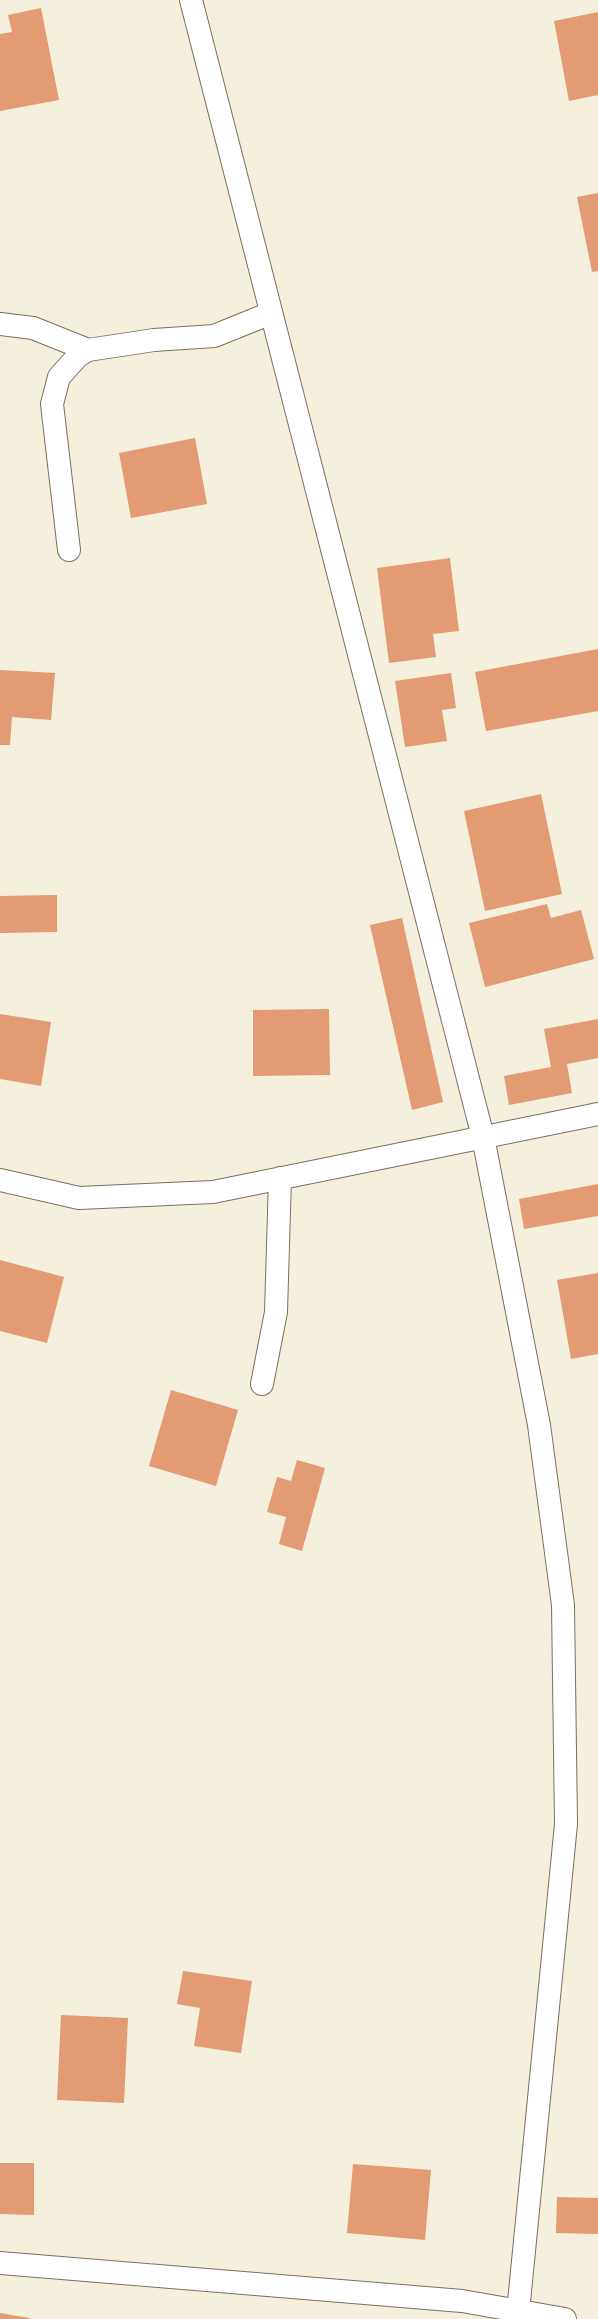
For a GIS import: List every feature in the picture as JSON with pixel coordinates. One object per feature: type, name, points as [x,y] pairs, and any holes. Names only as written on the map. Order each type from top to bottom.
[{"type":"street","points":[[191,0],[483,1137],[539,1425],[564,1605],[566,1824],[518,2312]]},
{"type":"street","points":[[69,550],[52,404],[59,377],[78,356],[88,350],[154,340],[214,336],[271,313]]},
{"type":"street","points":[[0,324],[33,328],[88,350]]},
{"type":"street","points":[[0,1180],[79,1198],[213,1192],[598,1114]]},
{"type":"street","points":[[262,1384],[276,1312],[280,1178]]},
{"type":"street","points":[[0,2263],[462,2301],[565,2319]]},
{"type":"building","points":[[41,8],[59,100],[0,111],[0,34],[12,32],[8,15]]},
{"type":"building","points":[[598,12],[598,95],[569,101],[554,21]]},
{"type":"building","points":[[598,193],[598,271],[592,272],[577,197]]},
{"type":"building","points":[[195,438],[207,504],[131,518],[119,453]]},
{"type":"building","points":[[450,558],[459,631],[433,634],[436,657],[389,663],[377,568]]},
{"type":"building","points":[[598,649],[598,711],[486,731],[475,672]]},
{"type":"building","points":[[0,670],[55,673],[51,720],[12,717],[10,745],[0,745]]},
{"type":"building","points":[[451,673],[456,708],[442,710],[447,741],[405,747],[395,681]]},
{"type":"building","points":[[541,794],[562,894],[485,911],[464,811]]},
{"type":"building","points":[[57,895],[57,932],[0,933],[0,896]]},
{"type":"building","points":[[547,904],[551,918],[581,910],[594,959],[485,987],[469,923]]},
{"type":"building","points":[[402,918],[443,1102],[412,1110],[370,925]]},
{"type":"building","points":[[329,1009],[330,1075],[253,1076],[253,1010]]},
{"type":"building","points":[[0,1014],[51,1022],[41,1086],[0,1079]]},
{"type":"building","points":[[598,1019],[598,1058],[567,1064],[572,1093],[509,1105],[504,1076],[551,1067],[544,1029]]},
{"type":"building","points":[[598,1184],[598,1216],[524,1229],[519,1199]]},
{"type":"building","points":[[0,1260],[64,1277],[47,1343],[0,1331]]},
{"type":"building","points":[[598,1273],[598,1354],[571,1359],[557,1280]]},
{"type":"building","points":[[171,1390],[238,1410],[216,1486],[149,1466]]},
{"type":"building","points":[[297,1460],[325,1468],[302,1551],[279,1544],[286,1517],[267,1512],[277,1477],[291,1481]]},
{"type":"building","points":[[183,1971],[252,1981],[241,2053],[194,2046],[200,2008],[177,2004]]},
{"type":"building","points":[[61,2015],[128,2018],[124,2103],[57,2100]]},
{"type":"building","points":[[0,2163],[34,2163],[34,2215],[0,2214]]},
{"type":"building","points":[[353,2164],[431,2170],[425,2240],[347,2233]]},
{"type":"building","points":[[557,2197],[598,2198],[598,2234],[556,2233]]},
{"type":"building","points":[[0,2313],[30,2318],[30,2319],[0,2319]]}]
